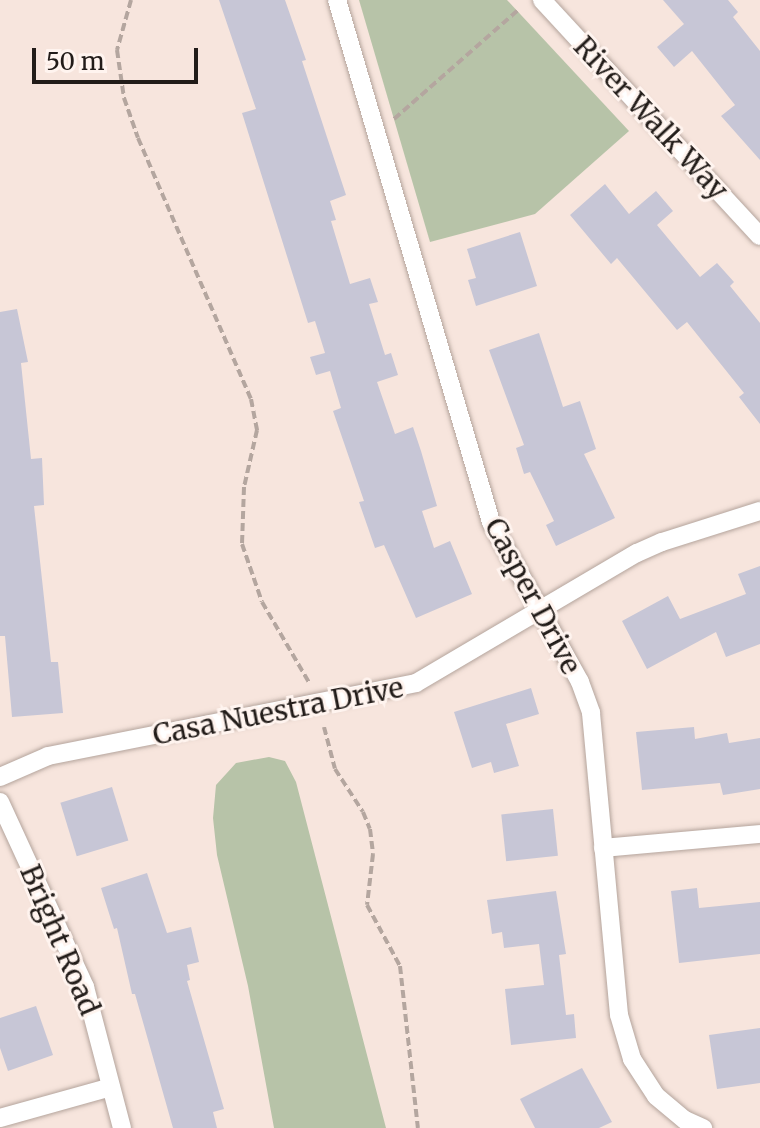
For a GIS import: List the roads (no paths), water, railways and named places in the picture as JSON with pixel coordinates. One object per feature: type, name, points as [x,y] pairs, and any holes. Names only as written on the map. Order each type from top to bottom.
[{"type":"street","name":"Casper Drive","points":[[337,0],[491,522],[580,682],[591,713],[619,1015],[632,1059],[656,1096],[685,1120],[703,1128]]},
{"type":"street","name":"River Walk Way","points":[[542,0],[760,236]]},
{"type":"street","name":"Casa Nuestra Drive","points":[[0,777],[48,756],[416,683],[662,542],[760,511]]},
{"type":"street","name":"Bright Road","points":[[0,802],[85,987],[122,1128]]},
{"type":"street","points":[[603,848],[760,834]]},
{"type":"street","points":[[0,1118],[111,1087]]}]
